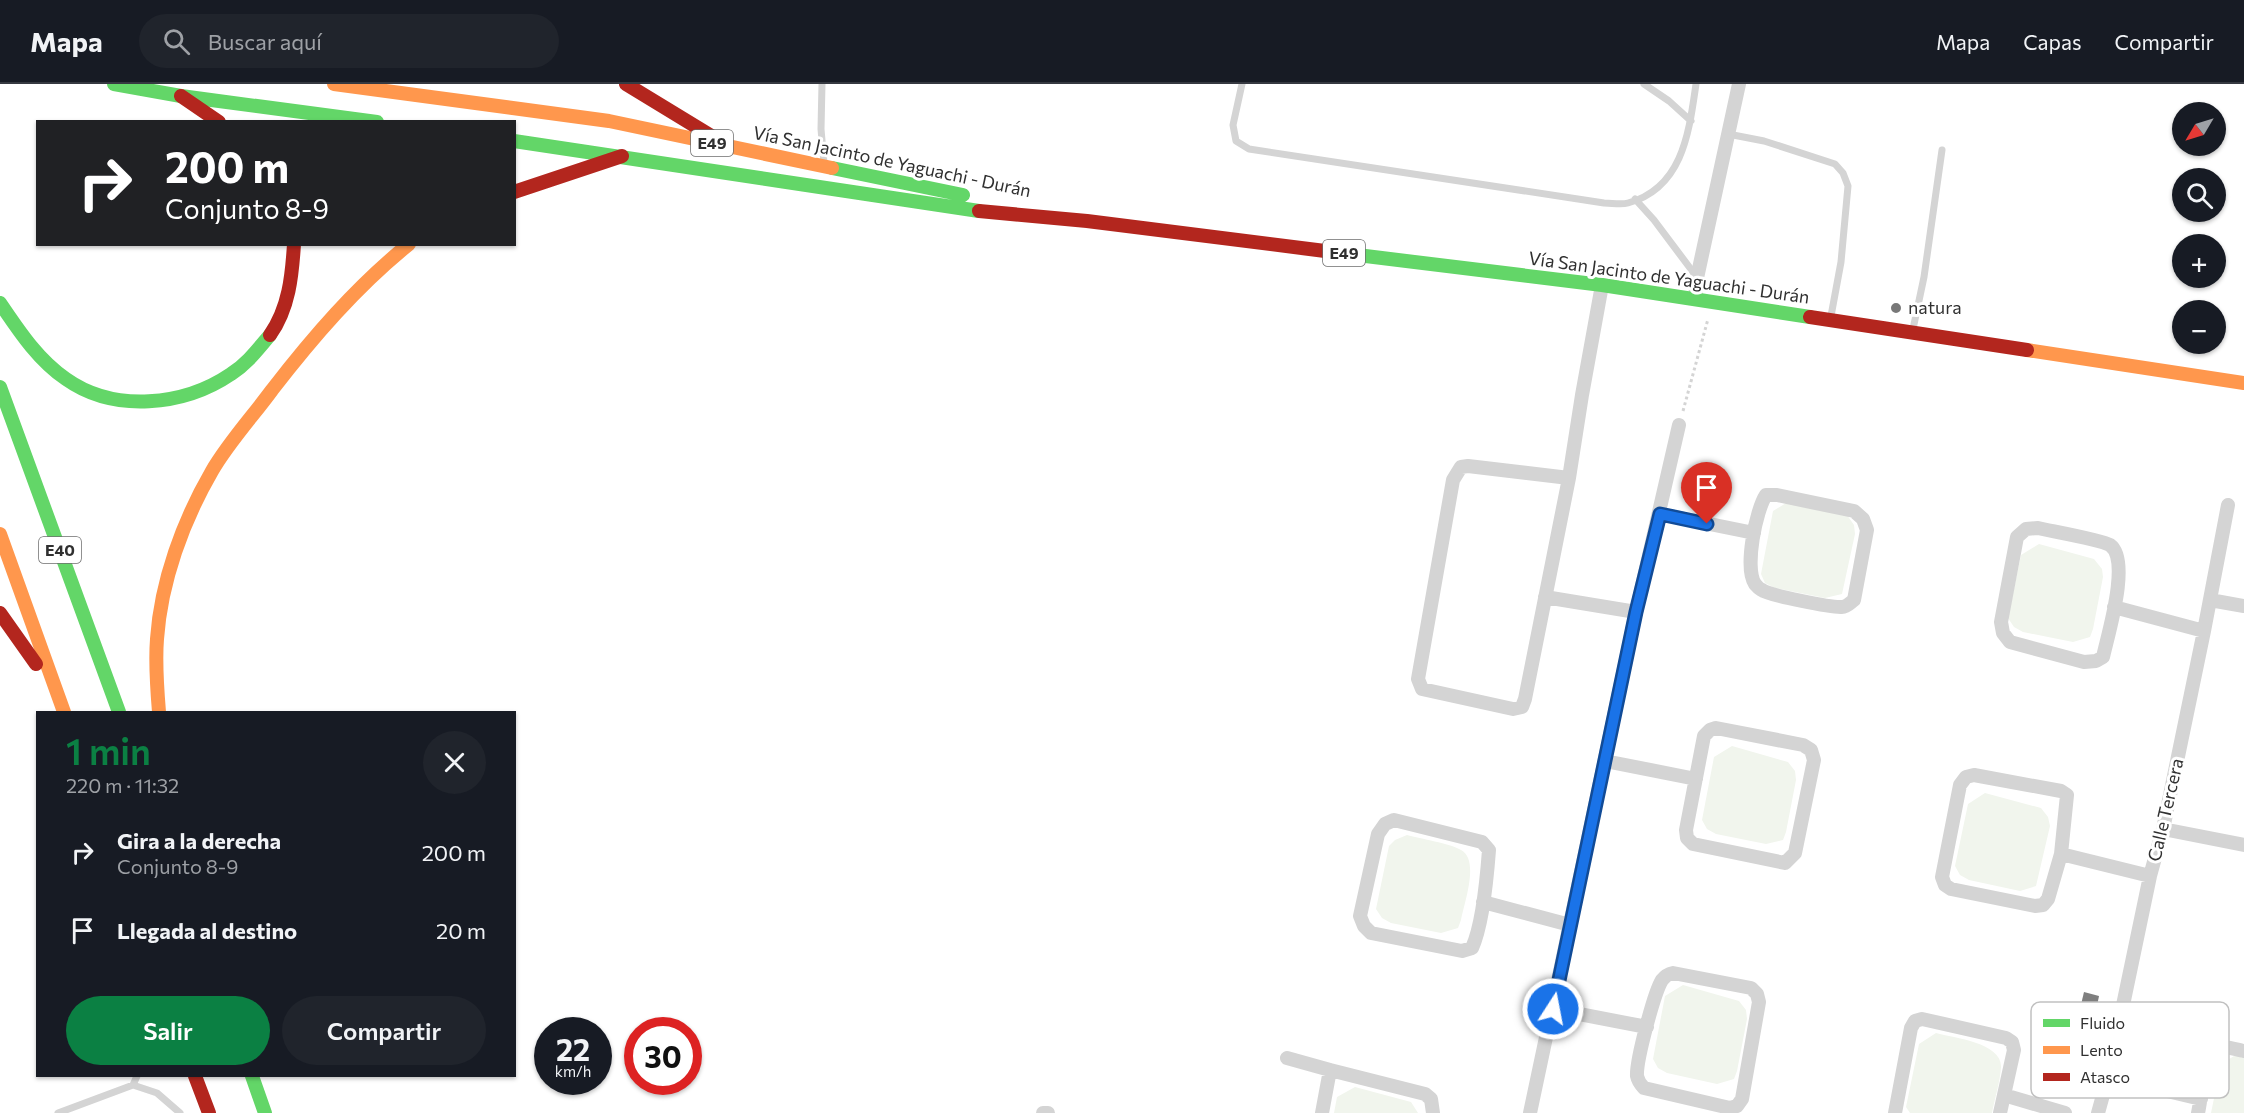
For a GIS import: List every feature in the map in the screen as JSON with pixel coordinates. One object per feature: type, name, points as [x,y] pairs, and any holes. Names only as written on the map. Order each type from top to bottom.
[{"type":"main road","points":[[114,84],[181,96],[362,120]]},
{"type":"main road","name":"Vía San Jacinto de Yaguachi - Durán","points":[[334,84],[609,121],[1087,221]]},
{"type":"main road","points":[[626,84],[713,137],[721,145]]},
{"type":"main road","points":[[181,96],[216,120]]},
{"type":"main road","name":"Vía San Jacinto de Yaguachi - Durán","points":[[516,141],[972,210],[1087,221],[1695,298],[2244,383]]},
{"type":"main road","points":[[516,191],[622,156]]},
{"type":"main road","points":[[0,303],[32,350],[46,365],[82,389],[102,397],[127,402],[188,396],[226,379],[254,356],[265,343],[288,302],[293,274],[294,246]]},
{"type":"main road","points":[[159,711],[156,662],[160,615],[170,568],[182,531],[198,497],[213,470],[341,306],[374,273],[407,246]]},
{"type":"main road","name":"E40","points":[[0,387],[119,711]]},
{"type":"main road","name":"E40","points":[[0,534],[62,711]]},
{"type":"main road","points":[[0,613],[45,677],[62,711]]},
{"type":"main road","points":[[195,1077],[209,1113]]},
{"type":"main road","points":[[252,1077],[266,1113]]},
{"type":"street","points":[[1695,298],[1697,278],[1739,84]]},
{"type":"street","points":[[1569,478],[1468,466],[1461,467],[1457,472],[1453,480],[1418,679],[1420,687],[1427,691],[1513,709],[1522,707],[1526,699],[1569,478],[1602,285]]},
{"type":"street","points":[[1530,1113],[1636,612],[1679,424]]},
{"type":"street","points":[[1766,495],[1777,495],[1854,511],[1863,519],[1867,530],[1854,600],[1845,607],[1832,607],[1763,591],[1754,582],[1750,570],[1754,533],[1766,495]]},
{"type":"street","name":"Calle Tercera","points":[[2124,1002],[2150,876],[2163,829],[2228,505]]},
{"type":"street","points":[[1660,514],[1754,533]]},
{"type":"street","points":[[2038,528],[2109,545],[2118,555],[2120,566],[2114,607],[2103,657],[2096,661],[2084,662],[2010,642],[2003,633],[2001,622],[2017,537],[2026,529],[2038,528]]},
{"type":"street","points":[[1545,597],[1636,612]]},
{"type":"street","points":[[2210,600],[2244,606]]},
{"type":"street","points":[[2114,607],[2204,631]]},
{"type":"street","points":[[1716,729],[1803,745],[1811,750],[1814,760],[1795,854],[1785,863],[1693,844],[1687,838],[1686,830],[1696,779],[1704,736],[1710,730],[1716,729]]},
{"type":"street","points":[[1605,761],[1696,779]]},
{"type":"street","points":[[1974,775],[2061,791],[2067,795],[2061,854],[2048,899],[2043,905],[2035,906],[1951,889],[1945,885],[1942,877],[1960,785],[1966,777],[1974,775]]},
{"type":"street","points":[[1394,820],[1482,842],[1489,850],[1483,902],[1476,940],[1472,948],[1462,951],[1371,933],[1364,927],[1360,916],[1378,834],[1385,824],[1394,820]]},
{"type":"street","points":[[2163,829],[2244,845]]},
{"type":"street","points":[[2061,854],[2150,876]]},
{"type":"street","points":[[1483,902],[1570,925]]},
{"type":"street","points":[[1673,973],[1751,988],[1757,994],[1759,1002],[1742,1099],[1737,1106],[1730,1108],[1644,1088],[1639,1083],[1637,1074],[1647,1027],[1660,982],[1666,975],[1673,973]]},
{"type":"street","points":[[1553,1009],[1647,1027]]},
{"type":"street","points":[[1895,1113],[1911,1028],[1915,1021],[1922,1019],[2006,1038],[2012,1042],[2014,1050],[2000,1113]]},
{"type":"street","points":[[2229,1048],[2244,1051]]},
{"type":"street","points":[[1287,1058],[1425,1094],[1431,1099],[1433,1113]]},
{"type":"street","points":[[1322,1113],[1330,1070]]},
{"type":"street","points":[[2004,1095],[2065,1113]]},
{"type":"street","name":"Calle Tercera","points":[[2098,1113],[2102,1098]]},
{"type":"street","points":[[2174,1098],[2199,1106]]},
{"type":"street","points":[[1043,1113],[1048,1113]]},
{"type":"lane","points":[[822,84],[821,129],[824,165]]},
{"type":"lane","points":[[1242,84],[1233,125],[1236,141],[1249,149],[1604,203],[1627,203],[1653,191],[1678,165],[1688,137],[1696,84]]},
{"type":"lane","points":[[1644,84],[1669,101],[1691,121]]},
{"type":"lane","points":[[1728,134],[1764,141],[1835,164],[1844,173],[1848,186],[1842,251],[1830,319]]},
{"type":"lane","points":[[1913,332],[1924,277],[1942,150]]},
{"type":"lane","points":[[1635,199],[1654,220],[1697,278]]},
{"type":"lane","points":[[133,1085],[137,1077]]},
{"type":"lane","points":[[58,1113],[133,1085],[157,1093],[180,1113]]},
{"type":"path","points":[[1679,424],[1713,301]]},
{"type":"shaded area","points":[[1791,500],[1847,515],[1854,525],[1855,534],[1842,594],[1825,598],[1775,588],[1765,583],[1761,574],[1773,511]]},
{"type":"shaded area","points":[[2039,544],[2094,559],[2102,569],[2103,577],[2090,637],[2073,642],[2023,632],[2014,627],[2008,618],[2021,555]]},
{"type":"shaded area","points":[[1732,746],[1788,762],[1795,771],[1796,780],[1783,840],[1766,844],[1716,834],[1707,829],[1702,820],[1714,757]]},
{"type":"shaded area","points":[[1985,793],[2041,808],[2048,817],[2050,826],[2036,886],[2020,891],[1969,880],[1960,875],[1955,866],[1968,804]]},
{"type":"shaded area","points":[[1407,835],[1449,845],[1467,855],[1469,882],[1458,928],[1441,933],[1391,923],[1382,918],[1376,909],[1389,846],[1395,840]]},
{"type":"shaded area","points":[[1683,985],[1739,1001],[1746,1010],[1747,1019],[1734,1079],[1717,1084],[1667,1073],[1658,1068],[1653,1059],[1665,996]]},
{"type":"shaded area","points":[[1936,1033],[1986,1047],[1999,1059],[2001,1067],[1999,1084],[1992,1113],[1910,1113],[1906,1107],[1919,1044]]},
{"type":"shaded area","points":[[2239,1053],[2244,1055],[2244,1113],[2211,1113],[2214,1098],[2229,1098],[2229,1059]]},
{"type":"shaded area","points":[[1355,1087],[1411,1102],[1418,1113],[1334,1113],[1337,1097]]},
{"type":"building","points":[[2084,992],[2099,996],[2098,1002],[2082,1002]]},
{"type":"traffic: fast","points":[[114,84],[181,96],[362,120]]},
{"type":"traffic: fast","points":[[516,141],[979,211]]},
{"type":"traffic: fast","points":[[832,168],[963,195]]},
{"type":"traffic: fast","points":[[1333,252],[1602,285],[1810,317]]},
{"type":"traffic: fast","points":[[0,303],[30,344],[66,379],[85,390],[127,401],[171,399],[212,385],[242,366],[270,335]]},
{"type":"traffic: fast","points":[[0,387],[119,711]]},
{"type":"traffic: fast","points":[[252,1077],[265,1113]]},
{"type":"traffic: slow","points":[[334,84],[609,121],[832,168]]},
{"type":"traffic: slow","points":[[159,711],[156,648],[163,595],[175,552],[201,490],[225,450],[303,351],[353,295],[407,246]]},
{"type":"traffic: slow","points":[[2027,350],[2244,383]]},
{"type":"traffic: slow","points":[[0,534],[64,711]]},
{"type":"traffic: jam","points":[[626,84],[713,137],[721,145]]},
{"type":"traffic: jam","points":[[181,96],[216,120]]},
{"type":"traffic: jam","points":[[516,191],[622,156]]},
{"type":"traffic: jam","points":[[979,211],[1087,221],[1333,252]]},
{"type":"traffic: jam","points":[[270,335],[285,303],[291,280],[294,246]]},
{"type":"traffic: jam","points":[[1810,317],[2027,350]]},
{"type":"traffic: jam","points":[[0,613],[36,664]]},
{"type":"traffic: jam","points":[[195,1077],[209,1113]]},
{"type":"place","name":"natura","points":[[1896,308]]},
{"type":"route","points":[[1553,1009],[1636,612],[1660,514],[1707,524]]}]
